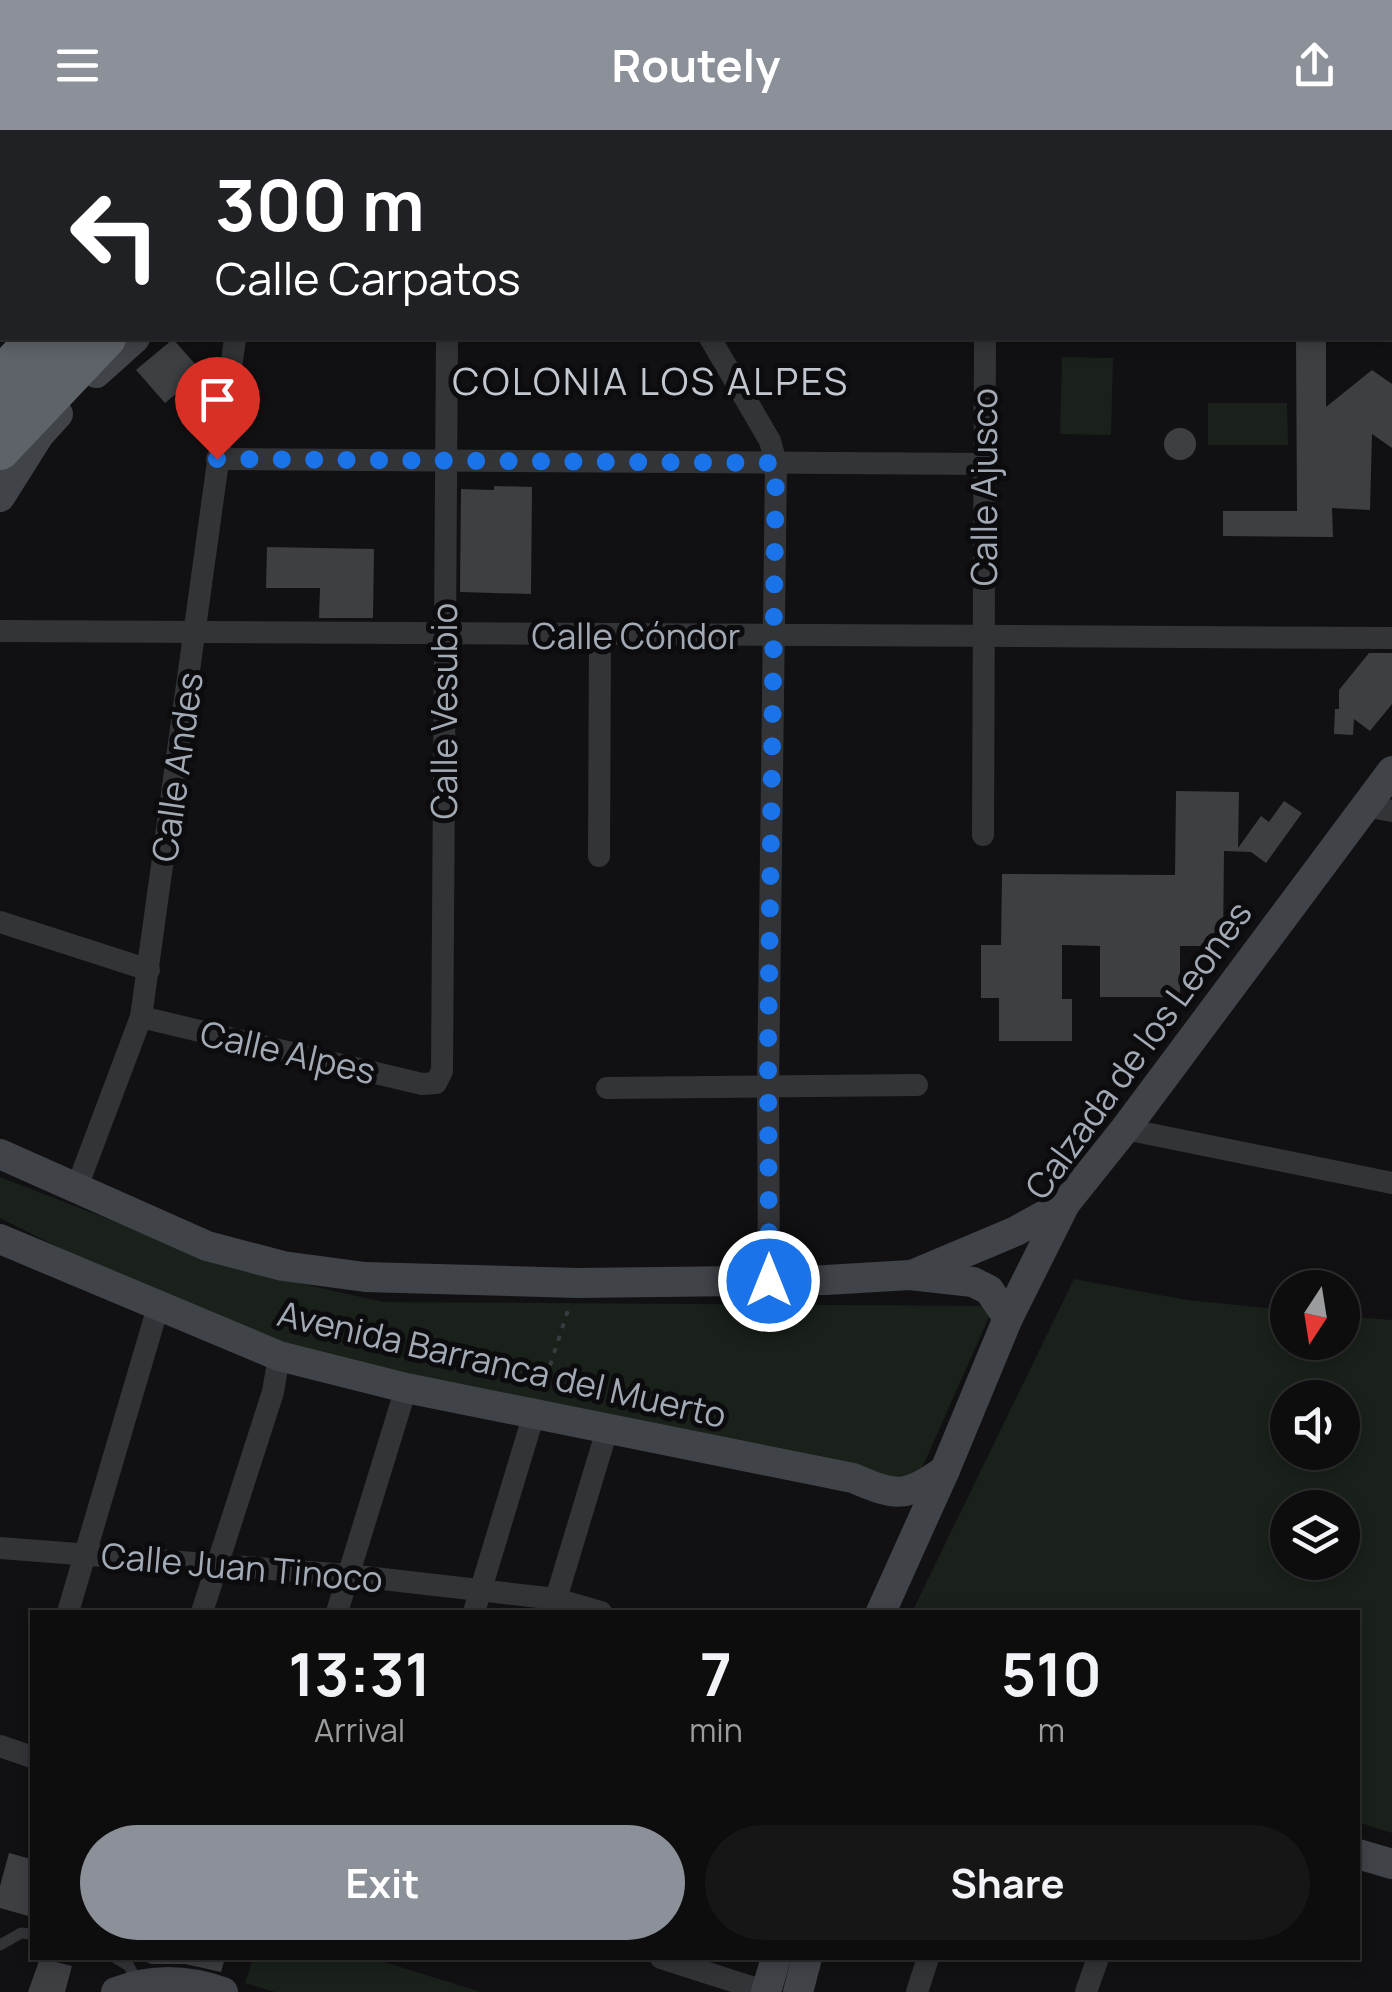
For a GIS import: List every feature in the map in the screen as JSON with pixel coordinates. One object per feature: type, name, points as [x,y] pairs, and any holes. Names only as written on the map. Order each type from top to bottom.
[{"type":"highway","points":[[0,377],[35,340]]},
{"type":"highway","points":[[0,417],[76,340]]},
{"type":"highway","points":[[0,448],[104,340]]},
{"type":"highway","points":[[0,448],[38,435]]},
{"type":"main road","points":[[0,497],[38,435],[117,351],[132,340]]},
{"type":"main road","name":"Calzada de los Leones","points":[[882,1610],[1008,1318],[1065,1204],[1379,809],[1392,771]]},
{"type":"main road","name":"Avenida Barranca del Muerto","points":[[0,1154],[208,1246],[282,1266],[365,1277],[577,1283],[910,1275],[973,1282],[989,1290],[1008,1318]]},
{"type":"main road","name":"Avenida Barranca del Muerto","points":[[910,1275],[1016,1231],[1065,1204]]},
{"type":"main road","name":"Avenida Barranca del Muerto","points":[[1,1243],[278,1356],[406,1388],[852,1478],[884,1492]]},
{"type":"main road","points":[[884,1492],[914,1492],[945,1470]]},
{"type":"main road","points":[[884,1492],[900,1519],[908,1550]]},
{"type":"main road","points":[[1360,1855],[1392,1864]]},
{"type":"main road","points":[[766,1992],[775,1960]]},
{"type":"main road","points":[[798,1992],[806,1960]]},
{"type":"main road","points":[[129,1975],[223,1992]]},
{"type":"street","name":"Calle Andes","points":[[77,1187],[141,1017],[236,340]]},
{"type":"street","name":"Calle Vesubio","points":[[436,1083],[442,1071],[447,340]]},
{"type":"street","points":[[711,340],[770,441],[776,463],[769,1281]]},
{"type":"street","name":"Calle Ajusco","points":[[984,835],[985,340]]},
{"type":"street","points":[[217,459],[985,464]]},
{"type":"street","name":"Calle Cóndor","points":[[0,631],[1392,638]]},
{"type":"street","points":[[599,856],[600,635]]},
{"type":"street","points":[[0,922],[148,970]]},
{"type":"street","name":"Calle Alpes","points":[[141,1017],[422,1084],[436,1083]]},
{"type":"street","points":[[608,1088],[917,1086]]},
{"type":"street","points":[[1125,1129],[1392,1184]]},
{"type":"street","points":[[69,1610],[158,1308]]},
{"type":"street","points":[[203,1610],[273,1392],[278,1356]]},
{"type":"street","points":[[338,1610],[406,1388]]},
{"type":"street","points":[[478,1601],[534,1414]]},
{"type":"street","points":[[554,1606],[608,1430]]},
{"type":"street","name":"Calle Juan Tinoco","points":[[0,1548],[348,1574],[478,1601],[585,1610]]},
{"type":"street","points":[[0,1746],[30,1750]]},
{"type":"street","points":[[667,1960],[766,1992]]},
{"type":"street","points":[[917,1992],[927,1960]]},
{"type":"street","points":[[1086,1992],[1097,1960]]},
{"type":"lane","points":[[0,1945],[21,1933],[30,1934]]},
{"type":"path","points":[[534,1414],[577,1283]]},
{"type":"shaded area","points":[[1062,357],[1113,358],[1111,435],[1060,434]]},
{"type":"shaded area","points":[[1208,403],[1287,403],[1288,445],[1208,445]]},
{"type":"shaded area","points":[[0,1177],[237,1269],[383,1302],[994,1306],[913,1488],[861,1467],[309,1355],[164,1300],[0,1218]]},
{"type":"shaded area","points":[[1074,1279],[1187,1300],[1270,1308],[1270,1360],[1360,1360],[1360,1317],[1392,1320],[1392,1833],[1360,1823],[1360,1610],[913,1610]]},
{"type":"shaded area","points":[[252,1960],[377,1960],[481,1992],[275,1992],[245,1983]]},
{"type":"building","points":[[174,340],[202,372],[165,403],[136,370]]},
{"type":"building","points":[[1296,340],[1326,340],[1326,407],[1372,370],[1392,384],[1392,448],[1372,434],[1370,510],[1332,508],[1333,537],[1223,536],[1223,511],[1297,511]]},
{"type":"building","points":[[1180,428],[1191,433],[1196,444],[1191,455],[1180,460],[1169,455],[1164,444],[1169,433]]},
{"type":"building","points":[[494,486],[532,487],[531,594],[460,592],[461,489],[494,490]]},
{"type":"building","points":[[267,547],[374,549],[373,618],[319,618],[320,588],[266,588]]},
{"type":"building","points":[[1369,653],[1392,653],[1392,704],[1370,731],[1354,719],[1353,735],[1334,734],[1339,690]]},
{"type":"building","points":[[1176,791],[1239,792],[1238,848],[1261,816],[1269,822],[1284,801],[1302,813],[1266,863],[1251,852],[1224,851],[1223,946],[1180,946],[1180,997],[1100,997],[1100,946],[1062,945],[1062,999],[1072,999],[1072,1041],[999,1041],[999,998],[981,998],[981,945],[1001,945],[1002,874],[1175,875]]},
{"type":"building","points":[[9,1853],[30,1859],[30,1916],[0,1908],[0,1886]]},
{"type":"building","points":[[39,1960],[72,1966],[65,1992],[28,1992]]},
{"type":"building","points":[[224,1960],[221,1972],[185,1964],[146,1962]]},
{"type":"district","name":"COLONIA LOS ALPES","points":[[651,380]]},
{"type":"route","points":[[217,459],[776,463],[769,1281]]}]
